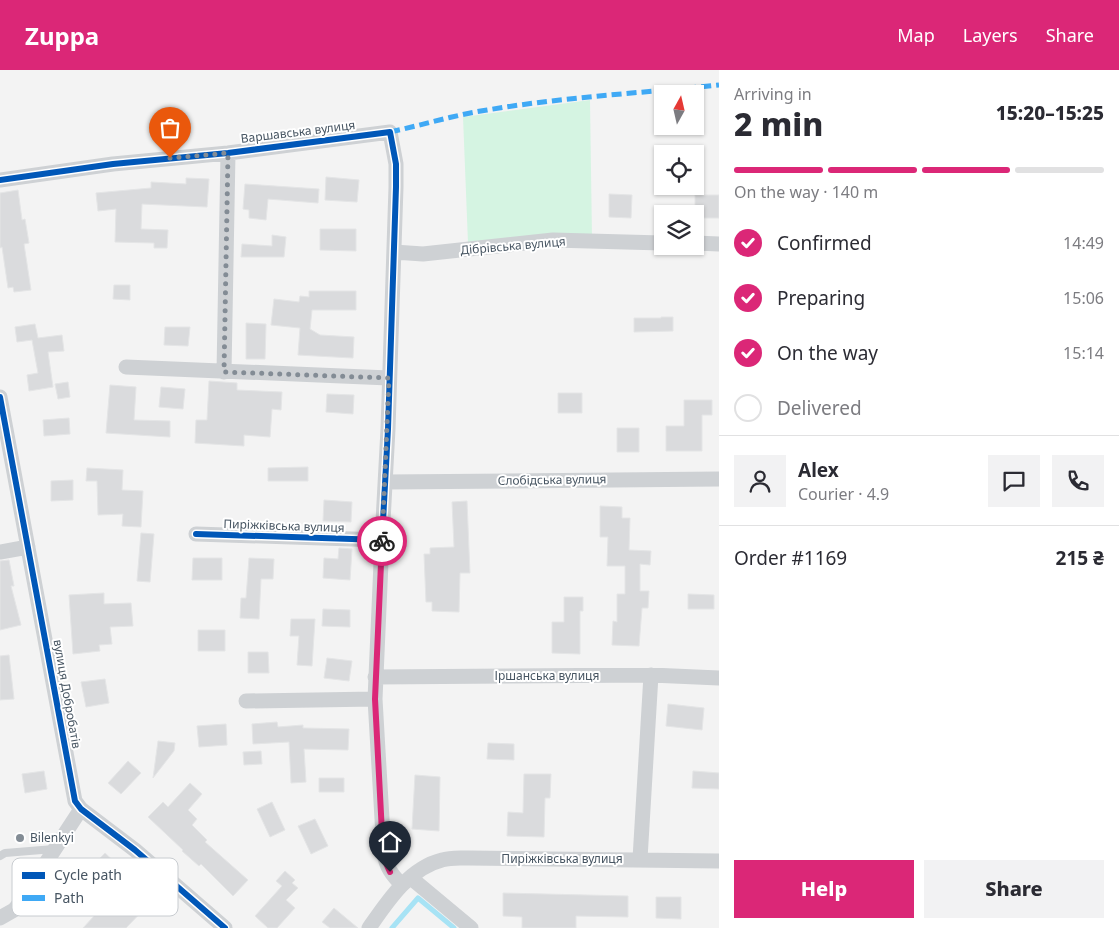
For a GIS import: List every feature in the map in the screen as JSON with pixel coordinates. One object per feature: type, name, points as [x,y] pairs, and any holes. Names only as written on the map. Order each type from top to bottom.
[{"type":"street","name":"Варшавська вулиця","points":[[0,180],[113,164],[228,153],[390,132],[396,173],[394,252]]},
{"type":"street","points":[[224,372],[228,153]]},
{"type":"street","name":"Дібрівська вулиця","points":[[394,252],[423,254],[553,240],[654,243]]},
{"type":"street","points":[[704,243],[719,244]]},
{"type":"street","points":[[394,252],[386,482],[375,677],[384,852],[390,872],[471,928]]},
{"type":"street","points":[[126,368],[389,378]]},
{"type":"street","name":"вулиця Добробатів","points":[[0,398],[73,794],[81,809]]},
{"type":"street","name":"Слобідська вулиця","points":[[386,482],[719,479]]},
{"type":"street","name":"Пиріжківська вулиця","points":[[196,534],[382,540]]},
{"type":"street","points":[[0,552],[28,547]]},
{"type":"street","points":[[640,859],[651,675]]},
{"type":"street","name":"Іршанська вулиця","points":[[375,677],[651,675],[719,678]]},
{"type":"street","points":[[246,701],[375,699]]},
{"type":"street","points":[[49,858],[81,809],[144,858]]},
{"type":"street","name":"Пиріжківська вулиця","points":[[369,928],[407,882],[430,864],[441,860],[453,858],[719,861]]},
{"type":"street","points":[[178,888],[224,928]]},
{"type":"street","points":[[0,918],[12,911]]},
{"type":"street","points":[[0,922],[6,928]]},
{"type":"lane","points":[[0,856],[5,853],[55,849]]},
{"type":"green space","points":[[590,100],[592,239],[468,243],[463,117]]},
{"type":"building","points":[[326,177],[359,180],[357,202],[325,200]]},
{"type":"building","points":[[186,178],[209,179],[207,207],[142,204],[141,229],[168,230],[167,248],[154,248],[154,243],[115,242],[116,209],[98,211],[96,193],[151,188],[151,182],[186,184]]},
{"type":"building","points":[[245,184],[319,189],[318,203],[268,199],[266,220],[249,218],[249,210],[243,209]]},
{"type":"building","points":[[18,190],[22,220],[25,219],[29,243],[24,244],[31,290],[14,292],[13,287],[8,288],[2,247],[0,248],[0,193]]},
{"type":"building","points":[[609,194],[632,195],[631,218],[609,217]]},
{"type":"building","points":[[695,195],[719,195],[719,218],[704,218],[704,205],[695,205]]},
{"type":"building","points":[[320,229],[356,229],[356,251],[320,250]]},
{"type":"building","points":[[272,235],[286,237],[284,257],[241,257],[242,244],[272,246]]},
{"type":"building","points":[[114,285],[130,285],[130,300],[113,299]]},
{"type":"building","points":[[309,291],[356,291],[356,310],[312,310],[310,329],[320,335],[354,337],[353,358],[298,355],[300,328],[271,325],[274,299],[299,302],[300,296],[309,297]]},
{"type":"building","points":[[673,317],[673,331],[634,332],[634,318]]},
{"type":"building","points":[[246,323],[266,324],[265,359],[246,359]]},
{"type":"building","points":[[35,324],[38,338],[62,335],[64,351],[48,352],[53,387],[29,391],[27,375],[38,373],[32,340],[17,342],[15,327]]},
{"type":"building","points":[[165,327],[190,327],[188,346],[164,345]]},
{"type":"building","points":[[209,381],[237,383],[237,390],[282,392],[281,410],[272,409],[270,437],[244,435],[244,446],[195,443],[196,420],[207,420]]},
{"type":"building","points":[[68,382],[70,397],[58,399],[55,384]]},
{"type":"building","points":[[110,385],[136,387],[134,420],[170,421],[170,437],[106,433]]},
{"type":"building","points":[[161,387],[185,389],[183,409],[159,407]]},
{"type":"building","points":[[558,393],[582,393],[582,413],[558,413]]},
{"type":"building","points":[[327,394],[354,395],[353,414],[326,412]]},
{"type":"building","points":[[684,400],[712,400],[712,415],[702,415],[702,451],[666,451],[666,426],[684,426]]},
{"type":"building","points":[[69,418],[70,434],[44,436],[43,420]]},
{"type":"building","points":[[617,428],[639,428],[639,452],[617,452]]},
{"type":"building","points":[[308,467],[308,481],[268,481],[268,468]]},
{"type":"building","points":[[87,468],[123,470],[122,490],[143,491],[141,527],[122,526],[123,514],[98,515],[97,481],[86,481]]},
{"type":"building","points":[[73,480],[73,500],[51,501],[51,481]]},
{"type":"building","points":[[324,500],[352,502],[351,522],[323,521]]},
{"type":"building","points":[[467,501],[470,573],[460,573],[459,612],[432,611],[432,602],[426,602],[424,554],[430,554],[430,548],[454,547],[452,502]]},
{"type":"building","points":[[600,506],[622,507],[622,518],[630,518],[629,550],[651,551],[650,565],[640,564],[640,591],[649,591],[648,608],[642,608],[639,646],[612,645],[613,621],[617,622],[617,594],[625,594],[625,566],[607,566],[608,537],[600,537]]},
{"type":"building","points":[[141,533],[154,534],[150,582],[137,581]]},
{"type":"building","points":[[339,548],[352,549],[350,580],[323,578],[324,558],[338,559]]},
{"type":"building","points":[[193,558],[222,558],[222,580],[192,580]]},
{"type":"building","points":[[249,558],[274,559],[273,579],[261,579],[259,619],[240,618],[241,598],[246,598]]},
{"type":"building","points":[[9,560],[14,586],[11,586],[21,625],[0,630],[0,561]]},
{"type":"building","points":[[104,593],[104,604],[131,603],[133,626],[110,627],[112,644],[99,645],[100,651],[73,654],[69,595]]},
{"type":"building","points":[[688,594],[714,595],[714,609],[688,609]]},
{"type":"building","points":[[564,597],[583,597],[583,611],[580,611],[580,654],[552,653],[552,622],[564,622]]},
{"type":"building","points":[[323,609],[350,610],[350,627],[322,626]]},
{"type":"building","points":[[291,619],[315,619],[312,666],[297,665],[299,636],[290,636]]},
{"type":"building","points":[[198,630],[225,630],[225,651],[198,651]]},
{"type":"building","points":[[248,652],[268,652],[269,673],[248,673]]},
{"type":"building","points":[[9,655],[14,699],[0,700],[0,656]]},
{"type":"building","points":[[327,658],[352,661],[349,681],[324,678]]},
{"type":"building","points":[[105,679],[109,703],[86,707],[81,682]]},
{"type":"building","points":[[668,704],[704,708],[702,730],[666,726]]},
{"type":"building","points":[[277,722],[278,727],[303,725],[303,728],[349,729],[348,750],[304,749],[306,782],[291,783],[289,742],[253,744],[252,724]]},
{"type":"building","points":[[226,724],[227,745],[199,747],[197,726]]},
{"type":"building","points":[[158,741],[175,743],[174,751],[153,778]]},
{"type":"building","points":[[488,743],[514,744],[514,760],[487,759]]},
{"type":"building","points":[[261,751],[262,764],[244,765],[243,752]]},
{"type":"building","points":[[128,761],[141,773],[121,794],[108,783]]},
{"type":"building","points":[[44,771],[47,789],[25,793],[22,774]]},
{"type":"building","points":[[693,771],[719,773],[719,789],[692,788]]},
{"type":"building","points":[[524,774],[551,774],[550,798],[545,798],[544,837],[507,836],[508,812],[523,813]]},
{"type":"building","points":[[415,775],[440,777],[439,831],[412,829]]},
{"type":"building","points":[[319,778],[344,778],[344,792],[319,792]]},
{"type":"building","points":[[190,783],[202,794],[188,810],[197,819],[192,825],[207,840],[205,842],[248,880],[233,896],[201,864],[199,866],[182,851],[148,817],[163,802],[168,807]]},
{"type":"building","points":[[272,802],[285,830],[270,837],[257,809]]},
{"type":"building","points":[[315,819],[328,846],[311,854],[298,826]]},
{"type":"building","points":[[105,853],[110,858],[100,858]]},
{"type":"building","points":[[285,871],[295,880],[292,883],[298,888],[286,900],[295,908],[277,928],[268,928],[255,916],[282,886],[276,881]]},
{"type":"building","points":[[503,893],[628,896],[628,917],[576,916],[576,928],[522,928],[522,917],[503,916]]},
{"type":"building","points":[[656,897],[681,897],[681,919],[656,918]]},
{"type":"building","points":[[334,908],[358,928],[330,928],[322,922]]},
{"type":"building","points":[[94,916],[138,916],[126,928],[83,928]]},
{"type":"waterway","points":[[392,928],[418,898],[454,928]]},
{"type":"marked path","points":[[390,132],[487,110],[574,98],[719,85]]},
{"type":"cycle path","points":[[0,180],[113,164],[228,153],[390,132],[396,164],[396,187],[388,429],[382,540],[196,534]]},
{"type":"cycle path","points":[[0,397],[75,801],[81,809],[144,858]]},
{"type":"cycle path","points":[[178,887],[225,928]]},
{"type":"way so far","points":[[170,158],[228,153],[224,372],[389,378],[382,541]]},
{"type":"place","name":"Bilenkyi","points":[[20,838]]},
{"type":"route","points":[[382,541],[375,699],[382,833],[386,863],[390,872]]}]
